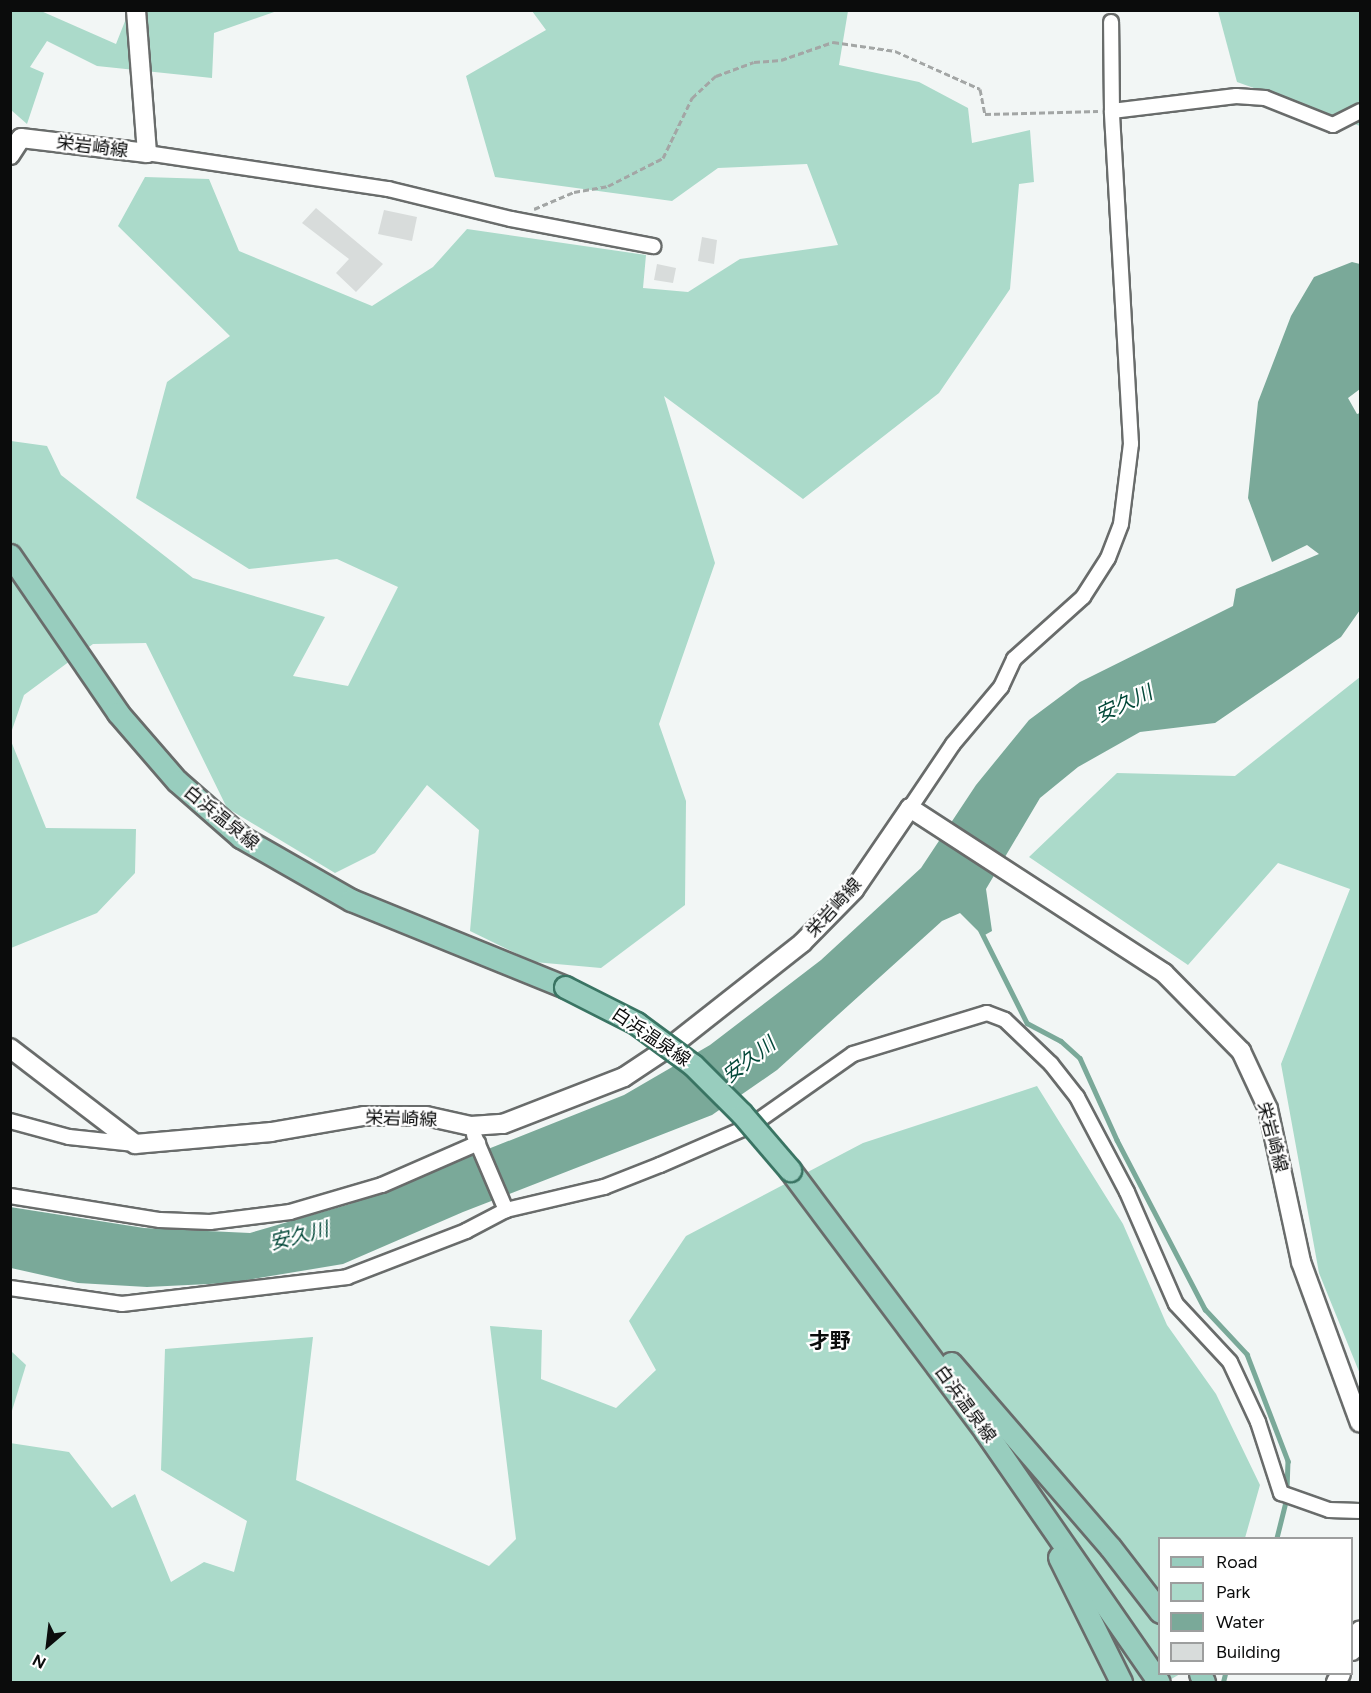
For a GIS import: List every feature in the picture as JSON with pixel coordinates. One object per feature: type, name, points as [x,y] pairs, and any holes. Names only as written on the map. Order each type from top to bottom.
[{"type":"main road","name":"栄岩崎線","points":[[10,155],[21,138],[147,153],[136,10]]},
{"type":"main road","name":"白浜温泉線","points":[[10,555],[118,713],[177,781],[241,837],[351,900],[565,987],[636,1023],[686,1059],[742,1114],[790,1170],[850,1247],[921,1344],[1159,1683]]},
{"type":"main road","name":"栄岩崎線","points":[[135,1144],[271,1132],[364,1116],[426,1116],[474,1134],[624,1077],[675,1044],[802,943],[854,890],[910,808],[1012,877],[1164,973],[1241,1051],[1268,1109],[1301,1262],[1360,1423]]},
{"type":"main road","points":[[10,1048],[135,1144]]},
{"type":"main road","points":[[850,1247],[1110,1548],[1158,1609]]},
{"type":"main road","points":[[921,1344],[1037,1518],[1121,1683]]},
{"type":"main road","points":[[1353,1648],[1360,1630]]},
{"type":"street","points":[[910,808],[953,744],[1001,687],[1014,659],[1083,597],[1108,558],[1121,524],[1131,444],[1112,111],[1111,22]]},
{"type":"street","points":[[1112,111],[1236,96],[1265,98],[1333,125],[1360,111]]},
{"type":"street","points":[[147,153],[388,189],[512,219],[653,246]]},
{"type":"street","points":[[10,1288],[122,1304],[346,1277],[466,1231],[505,1207],[604,1187],[660,1165],[752,1125],[853,1054],[987,1013],[1005,1020],[1051,1065],[1077,1097],[1127,1192],[1176,1304],[1230,1362],[1258,1422],[1281,1493],[1329,1510],[1360,1511]]},
{"type":"street","points":[[10,1121],[69,1137],[135,1144]]},
{"type":"street","points":[[10,1196],[160,1220],[210,1222],[310,1206],[382,1185],[474,1134],[505,1207]]},
{"type":"path","points":[[512,219],[574,192],[608,186],[663,158],[692,98],[716,75],[754,62],[781,60],[833,42],[895,51],[980,89],[985,114],[1112,111]]},
{"type":"green space","points":[[10,11],[41,11],[116,44],[129,11],[277,11],[214,33],[212,78],[97,66],[47,41],[30,67],[44,73],[27,124],[11,110]]},
{"type":"green space","points":[[532,11],[848,11],[839,65],[919,82],[968,108],[972,143],[1030,130],[1034,182],[1019,184],[1010,289],[939,393],[803,499],[664,396],[715,563],[659,724],[686,801],[685,905],[601,968],[534,962],[470,931],[479,830],[427,785],[375,853],[335,873],[227,808],[146,643],[93,644],[24,695],[11,733],[11,441],[47,446],[61,475],[193,578],[325,617],[293,676],[348,686],[398,587],[337,559],[249,569],[136,498],[167,382],[230,336],[118,226],[145,177],[209,179],[239,251],[372,306],[433,267],[467,229],[646,255],[643,288],[688,292],[740,259],[838,245],[807,164],[718,168],[672,201],[495,177],[466,76],[546,30]]},
{"type":"green space","points":[[1218,11],[1360,11],[1360,126],[1237,82]]},
{"type":"green space","points":[[1360,677],[1360,1374],[1319,1273],[1281,1064],[1350,889],[1278,863],[1188,965],[1029,857],[1117,773],[1235,776]]},
{"type":"green space","points":[[11,741],[46,828],[136,829],[135,873],[97,913],[11,948]]},
{"type":"green space","points":[[1037,1086],[1123,1224],[1167,1325],[1216,1394],[1260,1485],[1245,1537],[1158,1537],[1158,1675],[1178,1675],[1166,1682],[11,1682],[10,1443],[69,1452],[112,1508],[135,1494],[171,1582],[204,1562],[234,1572],[247,1521],[161,1470],[165,1349],[313,1337],[296,1480],[489,1566],[516,1539],[490,1326],[542,1330],[541,1379],[616,1408],[656,1370],[629,1321],[686,1236],[863,1143]]},
{"type":"green space","points":[[11,1351],[26,1365],[11,1414]]},
{"type":"water","name":"安久川","points":[[1352,262],[1360,264],[1360,389],[1348,398],[1357,414],[1360,413],[1360,610],[1341,637],[1215,723],[1140,732],[1078,767],[1040,798],[986,889],[992,931],[983,936],[960,913],[942,921],[777,1070],[712,1115],[463,1212],[343,1264],[229,1283],[147,1287],[78,1283],[11,1268],[10,1207],[144,1228],[250,1233],[350,1204],[624,1095],[710,1045],[821,960],[921,868],[976,785],[1029,720],[1080,682],[1233,606],[1236,589],[1319,554],[1307,545],[1272,562],[1248,498],[1258,402],[1291,316],[1314,277]]},
{"type":"building","points":[[316,208],[383,264],[356,292],[336,273],[349,259],[302,223]]},
{"type":"building","points":[[384,210],[417,217],[412,241],[378,234]]},
{"type":"building","points":[[702,237],[717,240],[714,264],[698,261]]},
{"type":"building","points":[[657,264],[676,268],[673,283],[654,280]]},
{"type":"waterway","points":[[981,931],[1027,1023],[1061,1041],[1080,1058],[1117,1140],[1205,1309],[1247,1354],[1288,1461],[1287,1498],[1277,1537]]},
{"type":"waterway","points":[[1223,1682],[1225,1675]]},
{"type":"district","name":"才野","points":[[830,1341]]}]
